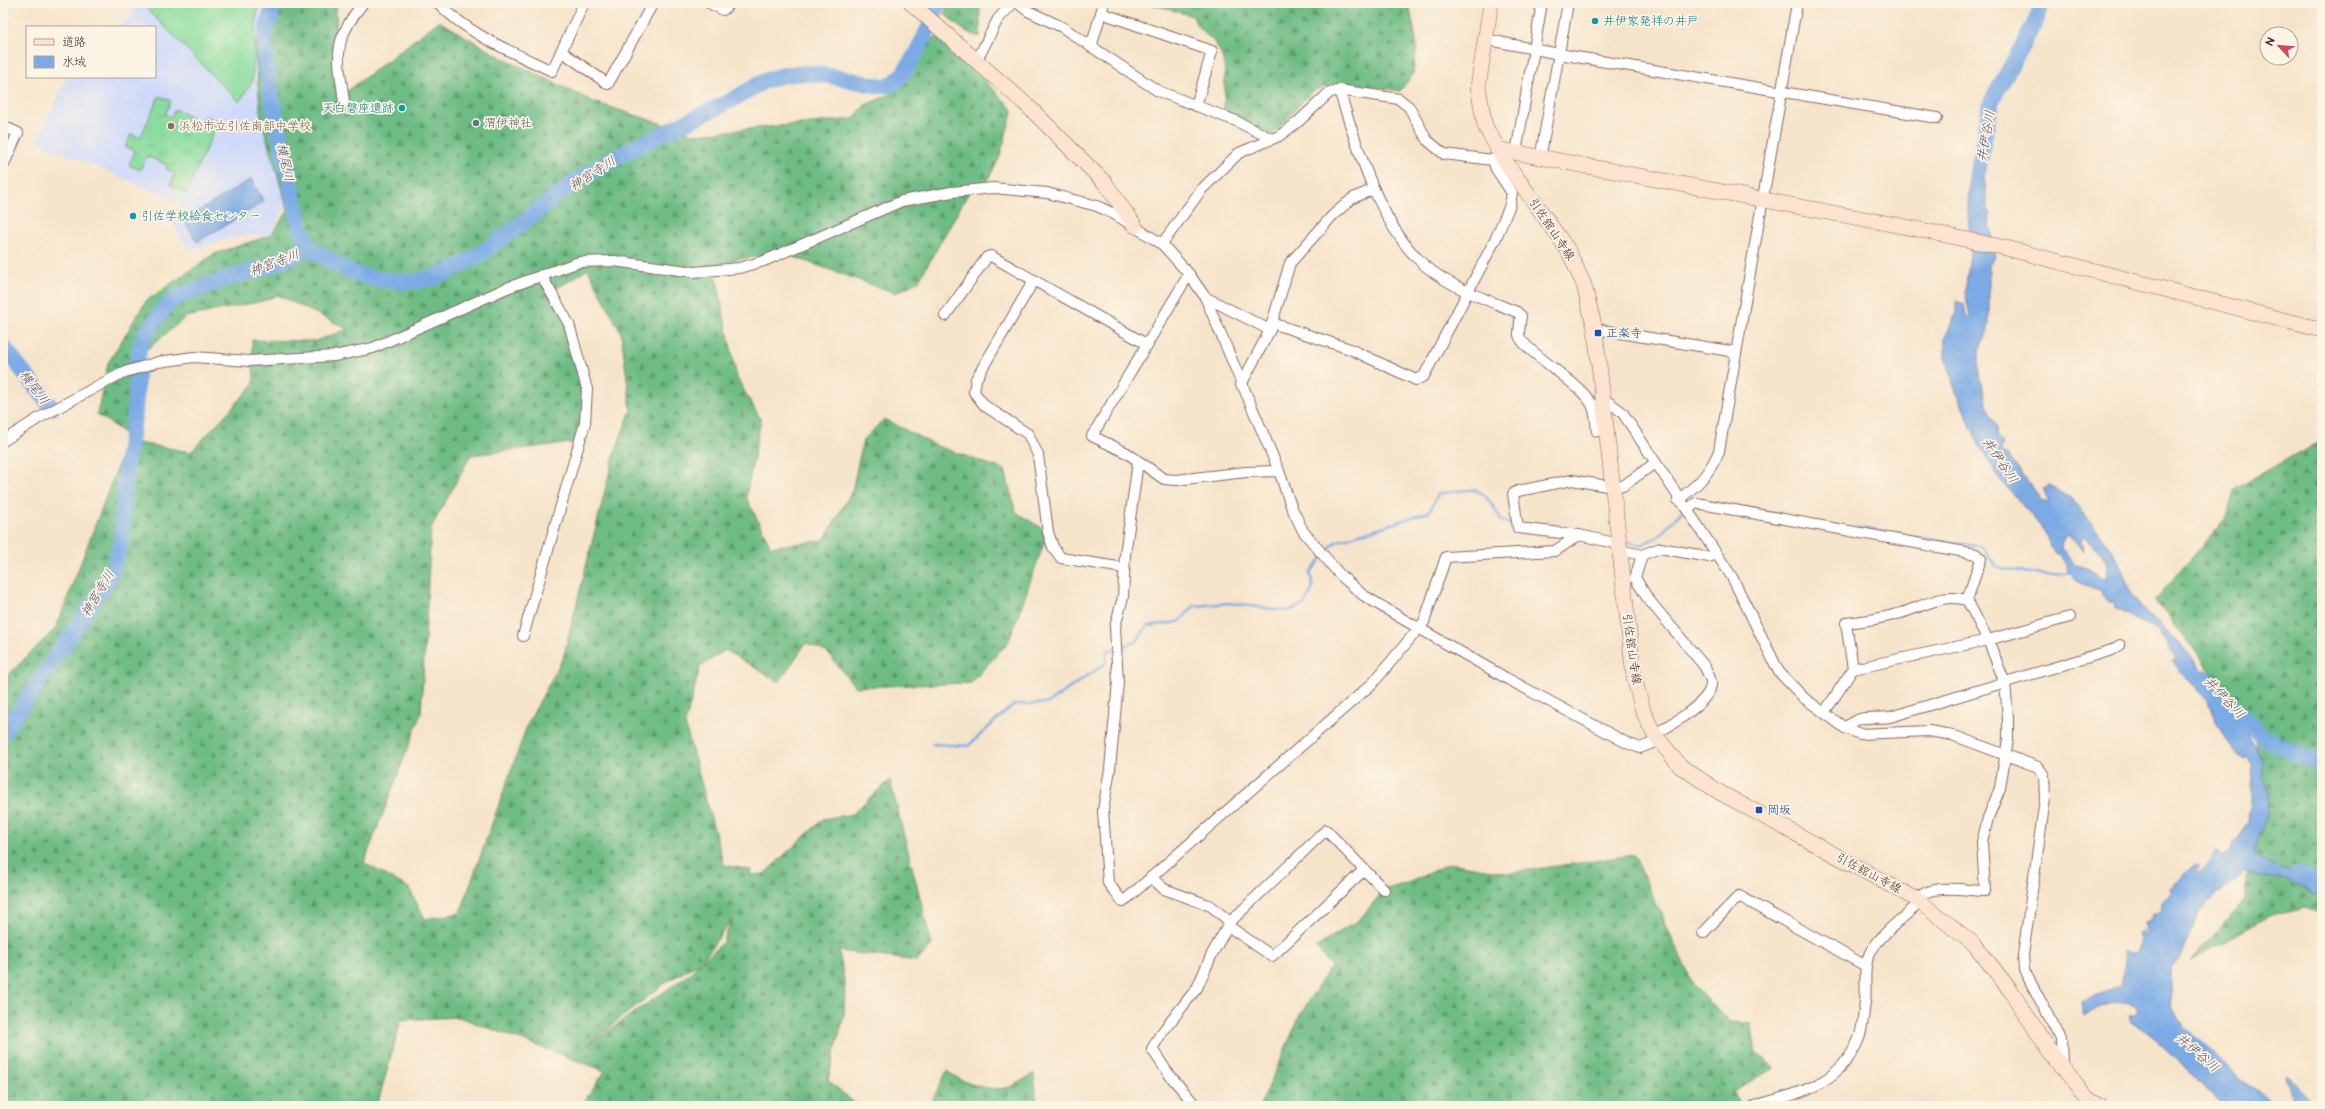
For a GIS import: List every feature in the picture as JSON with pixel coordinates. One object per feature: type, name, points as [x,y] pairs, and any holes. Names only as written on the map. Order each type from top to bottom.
[{"type":"main road","points":[[911,3],[1031,109],[1105,183],[1135,226]]},
{"type":"main road","name":"引佐舘山寺線","points":[[1491,3],[1484,39],[1478,87],[1484,126],[1568,250],[1584,284],[1595,329],[1634,677],[1643,711],[1656,737],[1680,766],[1718,792],[1918,900],[1975,945],[2010,990],[2062,1066],[2088,1098],[2099,1106]]},
{"type":"main road","points":[[1503,155],[1540,159],[1762,200],[2006,248],[2322,330]]},
{"type":"street","points":[[344,102],[339,45],[347,22],[363,3]]},
{"type":"street","points":[[438,3],[467,27],[493,43],[552,71],[584,3]]},
{"type":"street","points":[[561,51],[608,84],[653,3]]},
{"type":"street","points":[[709,3],[723,10],[731,3]]},
{"type":"street","points":[[977,60],[998,19],[1013,3]]},
{"type":"street","points":[[1018,3],[1028,11],[1062,27],[1158,91],[1236,121],[1272,139]]},
{"type":"street","points":[[1205,297],[1271,326],[1350,349],[1416,380],[1424,376],[1468,292],[1510,205],[1512,193],[1496,169],[1503,155],[1534,49],[1542,3]]},
{"type":"street","points":[[1540,159],[1568,3]]},
{"type":"street","points":[[1678,500],[1698,485],[1707,475],[1718,451],[1797,3]]},
{"type":"street","points":[[1091,47],[1103,8],[1212,50],[1196,106]]},
{"type":"street","points":[[1484,39],[1559,54],[1937,118]]},
{"type":"street","points":[[1162,244],[1201,190],[1239,153],[1272,139],[1299,121],[1330,92],[1339,90],[1399,99],[1409,107],[1427,140],[1444,154],[1483,157],[1503,155]]},
{"type":"street","points":[[1339,90],[1374,189],[1400,236],[1416,258],[1433,271],[1468,292],[1517,312],[1521,316],[1519,336],[1524,343],[1557,369],[1588,399],[1593,407],[1597,431],[1607,431]]},
{"type":"street","points":[[3,126],[18,133],[3,166]]},
{"type":"street","points":[[3,441],[39,418],[106,381],[125,372],[158,362],[194,357],[250,361],[334,356],[373,348],[453,310],[541,275],[579,262],[614,261],[694,272],[739,268],[770,259],[902,201],[952,192],[993,188],[1047,193],[1097,206],[1135,226],[1162,244],[1189,274],[1205,297],[1278,471],[1291,506],[1303,531],[1326,560],[1363,596],[1506,678],[1627,743],[1640,748],[1697,705],[1711,686],[1704,667],[1648,599],[1635,578],[1642,555]]},
{"type":"street","points":[[1241,385],[1271,326],[1290,262],[1333,215],[1353,198],[1374,189]]},
{"type":"street","points":[[944,316],[987,257],[991,256],[1148,345]]},
{"type":"street","points":[[1189,274],[1148,345],[1092,436],[1127,453],[1164,479],[1176,480],[1246,472],[1278,471]]},
{"type":"street","points":[[523,636],[585,423],[587,389],[569,324],[541,275]]},
{"type":"street","points":[[1034,280],[976,380],[974,392],[985,406],[1028,434],[1038,455],[1048,532],[1053,547],[1061,558],[1124,568]]},
{"type":"street","points":[[1595,329],[1736,352]]},
{"type":"street","points":[[1603,398],[1622,412],[1678,500],[1687,510],[1732,577],[1779,672],[1804,698],[1845,728],[1860,734],[1874,735],[1929,731],[1952,735],[2038,767],[2044,775],[2046,799],[2023,955],[2024,970],[2061,1039],[2062,1066]]},
{"type":"street","points":[[1138,462],[1124,568],[1123,597],[1115,627],[1118,682],[1110,769],[1103,810],[1108,883],[1123,902],[1373,683],[1427,615],[1446,557],[1555,551],[1579,535]]},
{"type":"street","points":[[1655,463],[1623,486],[1613,487],[1572,480],[1518,491],[1513,494],[1518,528],[1579,535],[1642,555],[1660,548],[1709,557],[1716,554]]},
{"type":"street","points":[[1687,510],[1696,503],[1976,554],[1981,559],[1967,600]]},
{"type":"street","points":[[1754,1106],[1812,1089],[1843,1067],[1859,1041],[1865,1002],[1866,966],[1870,952],[1918,900],[1923,892],[1935,889],[1985,891],[1982,842],[1988,818],[2000,788],[2004,755],[2008,739],[2005,683],[1988,640],[1967,600],[1953,596],[1941,598],[1901,613],[1861,622],[1846,622],[1853,669],[1824,713]]},
{"type":"street","points":[[1853,669],[1988,640],[2070,617]]},
{"type":"street","points":[[1845,728],[1854,720],[1865,717],[1876,719],[1890,717],[2112,650],[2120,646]]},
{"type":"street","points":[[1196,1106],[1168,1073],[1152,1049],[1160,1035],[1197,988],[1212,954],[1229,924],[1326,830],[1384,890]]},
{"type":"street","points":[[1151,877],[1164,888],[1211,906],[1229,924],[1272,956],[1364,870]]},
{"type":"street","points":[[1703,933],[1739,896],[1866,966]]},
{"type":"shaded area","points":[[126,3],[267,3],[255,45],[265,110],[285,207],[271,235],[243,235],[221,240],[190,251],[172,222],[184,211],[177,201],[37,142],[67,78],[156,78],[156,26],[117,26],[135,13]]},
{"type":"green space","points":[[141,3],[258,3],[252,82],[239,102]]},
{"type":"green space","points":[[267,3],[336,3],[338,98],[439,21],[499,56],[594,102],[694,134],[853,119],[865,105],[889,95],[907,74],[915,55],[937,36],[960,61],[973,68],[1013,110],[999,159],[986,183],[972,187],[918,282],[895,293],[783,253],[734,260],[705,269],[715,270],[737,378],[761,420],[746,497],[771,547],[824,540],[852,491],[863,440],[884,419],[937,446],[1005,470],[1016,512],[1048,532],[1009,641],[971,683],[855,687],[827,652],[806,643],[779,682],[725,650],[700,667],[685,724],[724,865],[751,870],[750,875],[764,874],[823,819],[852,814],[890,780],[932,945],[917,961],[839,951],[845,985],[844,1015],[828,1080],[858,1106],[581,1106],[605,1071],[459,1017],[401,1020],[377,1106],[3,1106],[3,680],[56,628],[127,441],[191,452],[254,384],[252,340],[316,341],[348,329],[278,295],[263,301],[186,317],[133,361],[131,438],[97,414],[108,363],[146,301],[214,254],[271,235],[288,211],[261,119],[255,49]],"holes":[[[588,269],[621,333],[631,410],[615,451],[563,658],[528,723],[460,913],[425,919],[409,888],[364,863],[421,714],[431,528],[471,455],[579,442],[587,389],[570,328],[553,291]],[[732,919],[723,942],[703,960]],[[701,962],[688,975],[579,1051],[665,983]]]},
{"type":"green space","points":[[947,3],[980,3],[980,37],[961,28],[945,14]]},
{"type":"green space","points":[[1147,3],[1409,3],[1417,45],[1413,74],[1400,91],[1342,82],[1312,91],[1272,135],[1224,110],[1225,76],[1223,59],[1216,45],[1201,30],[1195,22],[1193,16]]},
{"type":"green space","points":[[159,96],[171,101],[165,114],[171,117],[175,109],[192,117],[189,123],[199,128],[205,116],[218,122],[186,193],[170,185],[175,174],[166,169],[167,165],[147,156],[140,170],[129,165],[135,151],[125,147],[131,134],[140,138]]},
{"type":"green space","points":[[2322,439],[2322,914],[2306,907],[2271,915],[2191,961],[2245,900],[2258,732],[2155,600],[2225,520],[2235,489]]},
{"type":"green space","points":[[1634,855],[1694,986],[1730,1022],[1751,1023],[1756,1052],[1775,1068],[1733,1091],[1741,1106],[1260,1106],[1300,1015],[1331,966],[1316,947],[1360,919],[1384,890],[1410,882],[1450,863],[1508,873]]},
{"type":"green space","points":[[947,1071],[960,1079],[975,1085],[998,1089],[1013,1086],[1034,1073],[1037,1106],[929,1106]]},
{"type":"water","points":[[1975,150],[1985,151],[1982,162],[1995,257],[1989,264],[1989,319],[1985,338],[1979,350],[1979,375],[1988,409],[1997,428],[1998,437],[2003,443],[2001,451],[2009,457],[2042,501],[2049,503],[2043,488],[2050,485],[2073,500],[2115,554],[2133,597],[2147,613],[2183,647],[2243,724],[2263,761],[2264,774],[2269,792],[2268,810],[2257,841],[2255,856],[2276,868],[2316,878],[2320,887],[2318,894],[2314,895],[2305,888],[2288,881],[2263,877],[2245,872],[2210,900],[2195,920],[2180,956],[2176,962],[2170,966],[2172,1007],[2185,1028],[2197,1037],[2242,1081],[2259,1092],[2274,1106],[2222,1106],[2168,1050],[2156,1039],[2131,1021],[2129,1015],[2135,1014],[2138,1009],[2136,1005],[2123,1002],[2110,1004],[2084,1015],[2082,1002],[2121,985],[2125,962],[2123,950],[2134,955],[2139,944],[2138,933],[2142,929],[2144,934],[2147,934],[2144,923],[2149,922],[2155,913],[2156,915],[2161,912],[2162,903],[2171,893],[2170,888],[2195,864],[2199,865],[2196,869],[2197,873],[2211,860],[2216,851],[2221,857],[2229,852],[2233,843],[2248,822],[2253,780],[2252,764],[2246,756],[2244,759],[2232,749],[2222,733],[2207,700],[2172,661],[2175,661],[2175,656],[2157,631],[2115,607],[2114,602],[2108,602],[2101,595],[2102,592],[2078,582],[2068,572],[2067,564],[2051,548],[2049,539],[2041,527],[1999,478],[1979,445],[1954,387],[1945,353],[1945,337],[1957,312],[1956,301],[1964,304],[1966,316],[1968,318],[1970,315],[1965,293],[1970,254],[1968,204],[1970,171]],"holes":[[[2066,536],[2070,537],[2083,551],[2081,540],[2084,536],[2107,561],[2106,580],[2087,568],[2077,565],[2061,548],[2062,541]]]},
{"type":"water","points":[[251,179],[264,202],[197,242],[184,220]]},
{"type":"water","points":[[2288,1075],[2315,1106],[2287,1106],[2289,1099],[2293,1097],[2286,1078]]},
{"type":"waterway","name":"横尾川","points":[[275,3],[268,23],[264,47],[271,95],[300,226],[309,248]]},
{"type":"waterway","name":"神宮寺川","points":[[3,734],[107,582],[121,546],[125,472],[135,412],[139,348],[145,335],[166,306],[179,296],[232,277],[267,267],[309,248],[346,270],[367,277],[392,281],[417,281],[437,276],[458,267],[500,240],[560,193],[595,169],[650,139],[731,101],[765,81],[789,74],[801,73],[824,75],[874,85],[889,85],[904,72],[911,61],[931,23],[938,3]]},
{"type":"waterway","name":"井伊谷川","points":[[1978,172],[1991,102],[2038,17],[2041,3]]},
{"type":"waterway","name":"横尾川","points":[[3,346],[52,408]]},
{"type":"waterway","points":[[1326,553],[1335,542],[1429,512],[1438,494],[1463,490],[1478,491],[1483,494],[1502,521],[1514,525]]},
{"type":"waterway","points":[[1628,542],[1641,545],[1659,536],[1683,510]]},
{"type":"waterway","points":[[1533,525],[1549,525],[1568,529]]},
{"type":"waterway","points":[[1858,528],[1982,547],[1996,567],[2047,576],[2070,573]]},
{"type":"waterway","points":[[1118,648],[1136,642],[1147,626],[1179,622],[1194,606],[1230,603],[1287,611],[1304,605],[1313,588],[1310,573],[1323,557]]},
{"type":"waterway","points":[[933,744],[968,746],[1013,705],[1048,703],[1106,663],[1107,651],[1114,649]]},
{"type":"waterway","name":"井伊谷川","points":[[2204,677],[2265,739],[2322,765]]},
{"type":"waterway","name":"井伊谷川","points":[[2296,875],[2322,880]]},
{"type":"place","name":"井伊家発祥の井戸","points":[[1595,21]]},
{"type":"place","name":"天白磐座遺跡","points":[[402,108]]},
{"type":"place","name":"渭伊神社","points":[[476,123]]},
{"type":"place","name":"浜松市立引佐南部中学校","points":[[171,126]]},
{"type":"place","name":"引佐学校給食センター","points":[[133,216]]},
{"type":"place","name":"正楽寺","points":[[1598,333]]},
{"type":"place","name":"岡坂","points":[[1759,810]]}]
